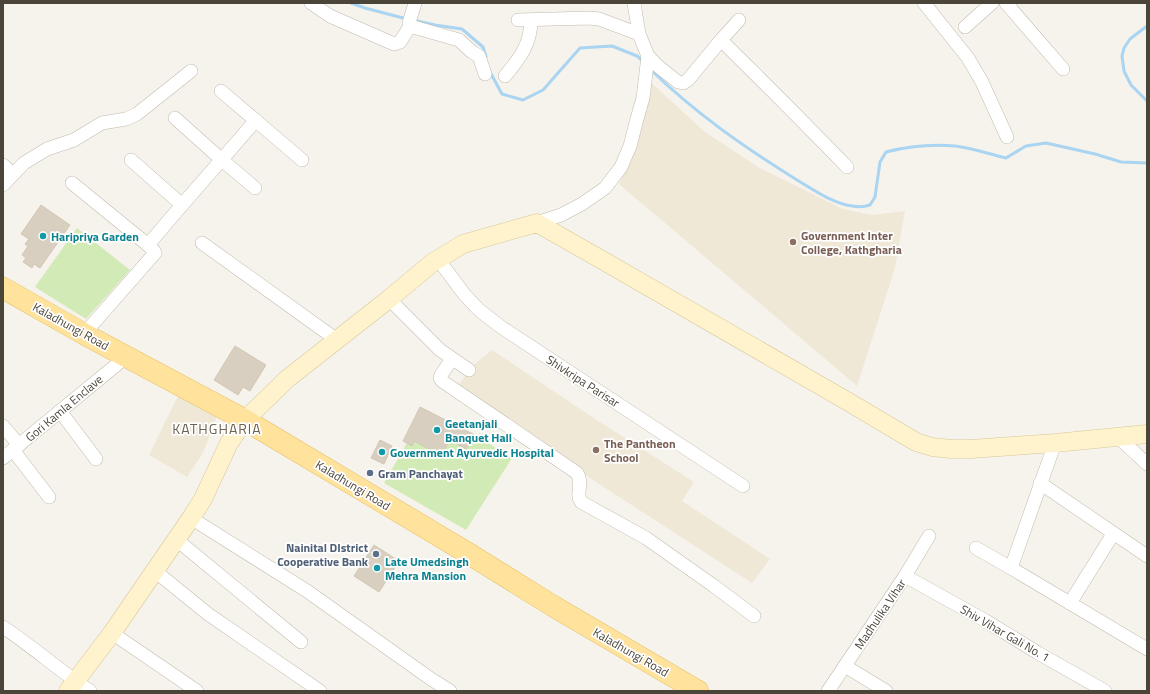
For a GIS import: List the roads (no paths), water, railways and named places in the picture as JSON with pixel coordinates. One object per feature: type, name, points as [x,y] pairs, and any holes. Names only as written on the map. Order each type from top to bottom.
[{"type":"main road","name":"Kaladhungi Road","points":[[3,288],[84,334],[244,420],[471,554],[553,606],[698,691]]},
{"type":"street","points":[[311,3],[330,16],[394,44],[400,42],[412,16]]},
{"type":"street","points":[[634,3],[639,34],[648,56],[659,68],[678,82],[683,83],[688,80],[739,20]]},
{"type":"street","points":[[924,3],[968,58],[982,82],[1007,137]]},
{"type":"street","points":[[965,27],[992,3]]},
{"type":"street","points":[[1006,3],[1063,69]]},
{"type":"street","points":[[412,16],[414,28],[459,40],[472,52],[479,56],[484,74]]},
{"type":"street","points":[[505,76],[524,51],[528,41],[525,20],[582,18],[600,19],[639,34]]},
{"type":"street","points":[[721,40],[778,98],[800,117],[848,167]]},
{"type":"street","points":[[3,627],[21,639],[78,688],[112,633],[192,518],[203,499],[229,443],[244,420],[287,379],[438,260],[463,244],[537,224],[561,215],[582,204],[605,188],[621,167],[630,146],[643,98],[648,56]]},
{"type":"street","points":[[3,185],[24,163],[47,149],[74,140],[102,123],[126,119],[137,114],[191,71]]},
{"type":"street","points":[[221,91],[302,160]]},
{"type":"street","points":[[175,118],[255,188]]},
{"type":"street","points":[[148,245],[256,120]]},
{"type":"street","points":[[131,160],[182,204]]},
{"type":"street","points":[[3,165],[13,174]]},
{"type":"street","points":[[72,183],[154,251],[154,254],[84,334]]},
{"type":"street","points":[[537,224],[846,400],[916,442],[932,447],[951,449],[1056,443],[1147,434]]},
{"type":"street","points":[[202,243],[337,340]]},
{"type":"street","name":"Shivkripa Parisar","points":[[438,260],[464,294],[479,310],[501,327],[744,486]]},
{"type":"street","points":[[388,299],[440,350],[469,370]]},
{"type":"street","name":"Gori Kamla Enclave","points":[[12,451],[126,357]]},
{"type":"street","points":[[452,359],[441,375],[440,378],[442,381],[577,473],[580,477],[578,496],[580,502],[646,538],[754,616]]},
{"type":"street","points":[[60,411],[96,459]]},
{"type":"street","points":[[3,426],[12,451],[49,497]]},
{"type":"street","points":[[1118,437],[1147,464]]},
{"type":"street","points":[[1011,568],[1040,483],[1056,443]]},
{"type":"street","points":[[1040,483],[1147,556]]},
{"type":"street","points":[[192,518],[307,591],[450,691]]},
{"type":"street","points":[[1070,603],[1113,534]]},
{"type":"street","name":"Madhulika Vihar","points":[[828,691],[905,576],[929,536]]},
{"type":"street","points":[[177,540],[301,642]]},
{"type":"street","points":[[976,548],[1147,649]]},
{"type":"street","points":[[155,572],[208,614],[320,691]]},
{"type":"street","name":"Shiv Vihar Gali No. 1","points":[[905,576],[986,621],[1038,653],[1105,691]]},
{"type":"street","points":[[112,633],[197,691]]},
{"type":"street","points":[[845,666],[886,691]]},
{"type":"waterway","points":[[351,3],[407,19]]},
{"type":"waterway","points":[[413,20],[462,29],[483,47],[486,57]]},
{"type":"waterway","points":[[1147,26],[1130,39],[1124,48],[1122,56],[1124,71],[1131,85],[1147,101]]},
{"type":"waterway","points":[[490,72],[502,94],[523,100],[543,90],[580,48],[612,46],[637,56],[644,62]]},
{"type":"waterway","points":[[650,69],[702,115],[758,155],[823,196],[852,206],[861,207],[870,205],[875,197],[880,162],[886,152],[903,148],[929,145],[955,146],[1006,158],[1026,146],[1046,143],[1095,154],[1121,162],[1147,163]]},
{"type":"place","name":"Haripriya Garden","points":[[43,236]]},
{"type":"place","name":"Government Inter College, Kathgharia","points":[[793,242]]},
{"type":"place","name":"Geetanjali Banquet Hall","points":[[437,430]]},
{"type":"place","name":"The Pantheon School","points":[[596,450]]},
{"type":"place","name":"Government Ayurvedic Hospital","points":[[382,452]]},
{"type":"place","name":"Gram Panchayat","points":[[370,473]]},
{"type":"place","name":"Nainital DIstrict Cooperative Bank","points":[[376,554]]},
{"type":"place","name":"Late Umedsingh Mehra Mansion","points":[[377,568]]},
{"type":"district","name":"KATHGHARIA","points":[[217,428]]}]
